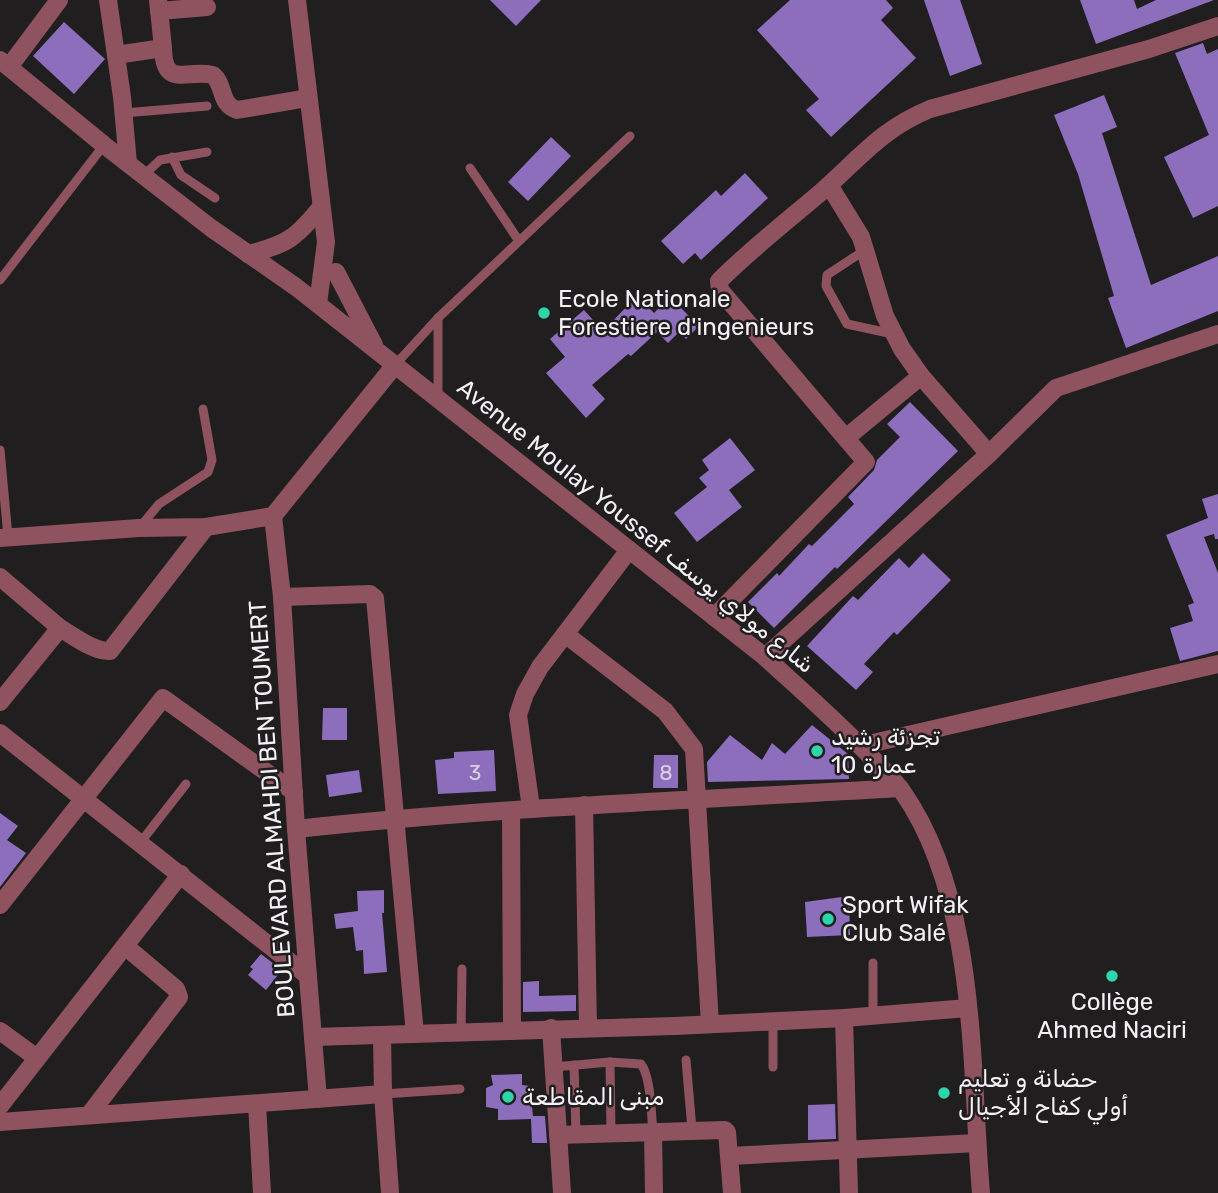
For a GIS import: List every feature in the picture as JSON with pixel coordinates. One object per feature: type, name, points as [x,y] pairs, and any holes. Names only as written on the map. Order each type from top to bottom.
[{"type":"street","points":[[4,63],[59,0]]},
{"type":"street","points":[[108,0],[124,113],[128,163]]},
{"type":"street","points":[[297,0],[326,242],[336,272],[377,351]]},
{"type":"street","points":[[207,7],[158,6],[164,63],[169,72],[178,75],[213,75],[218,80],[225,102],[237,110],[308,98]]},
{"type":"street","points":[[713,617],[864,466],[865,459],[718,287],[721,279],[829,185],[863,151],[906,119],[930,109],[1149,49],[1218,26]]},
{"type":"street","points":[[116,55],[163,48]]},
{"type":"street","name":"Avenue Moulay Youssef شارع مولاي يوسف","points":[[4,63],[211,228],[318,304],[765,657],[860,746],[900,788],[924,828],[955,915],[968,1008],[981,1193]]},
{"type":"street","points":[[829,185],[861,237],[893,334],[921,376],[989,454]]},
{"type":"street","points":[[248,254],[285,243],[307,225],[321,207]]},
{"type":"street","points":[[318,304],[326,242]]},
{"type":"street","points":[[336,272],[341,322]]},
{"type":"street","points":[[765,657],[989,454],[1056,388],[1218,334]]},
{"type":"street","points":[[4,537],[139,528],[206,527],[272,516],[395,365]]},
{"type":"street","points":[[847,437],[921,376]]},
{"type":"street","name":"BOULEVARD ALMAHDI BEN TOUMERT","points":[[272,516],[282,597],[296,829],[318,1099]]},
{"type":"street","points":[[0,578],[60,628],[105,652],[110,651],[206,527]]},
{"type":"street","points":[[531,808],[519,715],[525,694],[540,667],[629,550]]},
{"type":"street","points":[[282,597],[374,596],[415,1034]]},
{"type":"street","points":[[0,702],[60,628]]},
{"type":"street","points":[[565,634],[665,711],[694,750],[709,1024]]},
{"type":"street","points":[[860,746],[1218,664]]},
{"type":"street","points":[[0,905],[161,699],[166,698],[294,792]]},
{"type":"street","points":[[0,733],[308,976]]},
{"type":"street","points":[[296,829],[395,818],[531,808],[900,788]]},
{"type":"street","points":[[584,805],[587,1028]]},
{"type":"street","points":[[511,811],[512,1031]]},
{"type":"street","points":[[0,1106],[181,874]]},
{"type":"street","points":[[89,1115],[179,995],[176,989],[125,946]]},
{"type":"street","points":[[313,1037],[709,1024],[844,1018],[968,1008]]},
{"type":"street","points":[[844,1018],[849,1193]]},
{"type":"street","points":[[551,1028],[554,1067],[567,1135],[562,1193]]},
{"type":"street","points":[[0,1031],[37,1058]]},
{"type":"street","points":[[382,1035],[390,1193]]},
{"type":"street","points":[[0,1122],[383,1094]]},
{"type":"street","points":[[257,1104],[262,1193]]},
{"type":"street","points":[[567,1135],[725,1130],[732,1193]]},
{"type":"street","points":[[653,1131],[653,1193]]},
{"type":"street","points":[[730,1156],[977,1143]]},
{"type":"lane","points":[[124,113],[207,106]]},
{"type":"lane","points":[[395,365],[438,318],[631,136]]},
{"type":"lane","points":[[0,280],[104,145]]},
{"type":"lane","points":[[144,175],[160,160],[207,152]]},
{"type":"lane","points":[[172,158],[181,174],[215,198]]},
{"type":"lane","points":[[470,168],[519,241]]},
{"type":"lane","points":[[865,250],[827,275],[826,285],[848,324],[893,334]]},
{"type":"lane","points":[[438,318],[438,399]]},
{"type":"lane","points":[[139,528],[159,504],[208,472],[212,460],[203,409]]},
{"type":"lane","points":[[0,450],[4,537]]},
{"type":"lane","points":[[140,843],[186,784]]},
{"type":"lane","points":[[873,963],[873,1016]]},
{"type":"lane","points":[[461,1032],[462,970]]},
{"type":"lane","points":[[773,1021],[773,1067]]},
{"type":"lane","points":[[686,1060],[692,1129]]},
{"type":"lane","points":[[554,1067],[610,1062],[637,1063],[643,1066],[653,1131]]},
{"type":"lane","points":[[610,1062],[611,1133]]},
{"type":"lane","points":[[567,1135],[574,1065]]},
{"type":"lane","points":[[383,1094],[460,1089]]},
{"type":"building","points":[[490,0],[541,0],[516,26]]},
{"type":"building","points":[[790,0],[886,0],[893,8],[881,20],[916,58],[831,137],[806,110],[819,99],[757,30]]},
{"type":"building","points":[[924,0],[960,0],[982,64],[950,76]]},
{"type":"building","points":[[1080,0],[1134,0],[1137,9],[1156,0],[1214,0],[1096,44]]},
{"type":"building","points":[[64,22],[105,59],[74,94],[33,56]]},
{"type":"building","points":[[1203,43],[1207,54],[1218,49],[1218,206],[1193,218],[1164,157],[1209,135],[1175,53]]},
{"type":"building","points":[[1104,95],[1117,127],[1102,133],[1151,285],[1218,256],[1218,311],[1126,348],[1108,298],[1114,296],[1078,174],[1054,115]]},
{"type":"building","points":[[551,137],[571,156],[528,201],[508,182]]},
{"type":"building","points":[[745,173],[768,198],[701,260],[695,253],[683,264],[661,241],[716,190],[721,196]]},
{"type":"building","points":[[637,296],[654,313],[670,297],[699,326],[686,339],[679,332],[668,343],[657,332],[631,356],[628,354],[592,385],[605,399],[586,418],[546,373],[565,357],[550,339],[584,310],[603,331]]},
{"type":"building","points":[[910,402],[958,451],[774,628],[748,602],[777,573],[779,576],[809,544],[812,546],[854,504],[848,497],[874,470],[877,460],[900,437],[887,424]]},
{"type":"building","points":[[730,438],[755,470],[729,490],[742,507],[697,542],[674,513],[707,487],[699,478],[709,470],[702,460]]},
{"type":"building","points":[[1218,494],[1218,539],[1215,539],[1214,534],[1204,537],[1218,573],[1218,651],[1180,661],[1170,628],[1193,621],[1188,605],[1194,603],[1166,535],[1208,518],[1202,499]]},
{"type":"building","points":[[923,553],[951,580],[897,635],[894,632],[864,664],[873,672],[856,690],[807,646],[853,596],[858,600],[899,558],[909,568]]},
{"type":"building","points":[[323,708],[347,708],[347,740],[322,740]]},
{"type":"building","points":[[812,725],[848,754],[849,779],[708,782],[707,762],[730,735],[762,760],[772,743],[785,754]]},
{"type":"building","points":[[494,750],[496,791],[438,794],[435,760],[454,758],[454,752]]},
{"type":"building","points":[[654,755],[678,755],[678,788],[653,788]]},
{"type":"building","points":[[359,770],[362,792],[329,797],[326,775]]},
{"type":"building","points":[[0,813],[18,826],[7,840],[26,853],[0,887]]},
{"type":"building","points":[[384,890],[382,913],[387,972],[364,974],[363,950],[356,951],[353,927],[336,929],[334,914],[358,911],[357,891]]},
{"type":"building","name":"Sport Wifak Club Salé","points":[[849,896],[850,935],[807,937],[805,902]]},
{"type":"building","points":[[261,954],[282,970],[266,990],[248,975],[253,969],[250,967]]},
{"type":"building","points":[[539,981],[539,996],[576,995],[576,1011],[523,1012],[523,982]]},
{"type":"building","name":"مبنى المقاطعة","points":[[522,1074],[522,1085],[530,1086],[533,1116],[545,1116],[547,1143],[532,1143],[531,1119],[498,1120],[498,1109],[486,1107],[486,1088],[493,1085],[491,1075]]},
{"type":"building","points":[[835,1104],[836,1139],[808,1140],[808,1105]]},
{"type":"place","name":"Ecole Nationale Forestiere d'ingenieurs","points":[[544,313]]},
{"type":"place","name":"تجزئة رشيد عمارة 10","points":[[817,751]]},
{"type":"place","name":"Sport Wifak Club Salé","points":[[828,919]]},
{"type":"place","name":"Collège Ahmed Naciri","points":[[1112,976]]},
{"type":"place","name":"حضانة و تعليم أولي كفاح الأجيال","points":[[944,1093]]},
{"type":"place","name":"مبنى المقاطعة","points":[[508,1097]]}]
